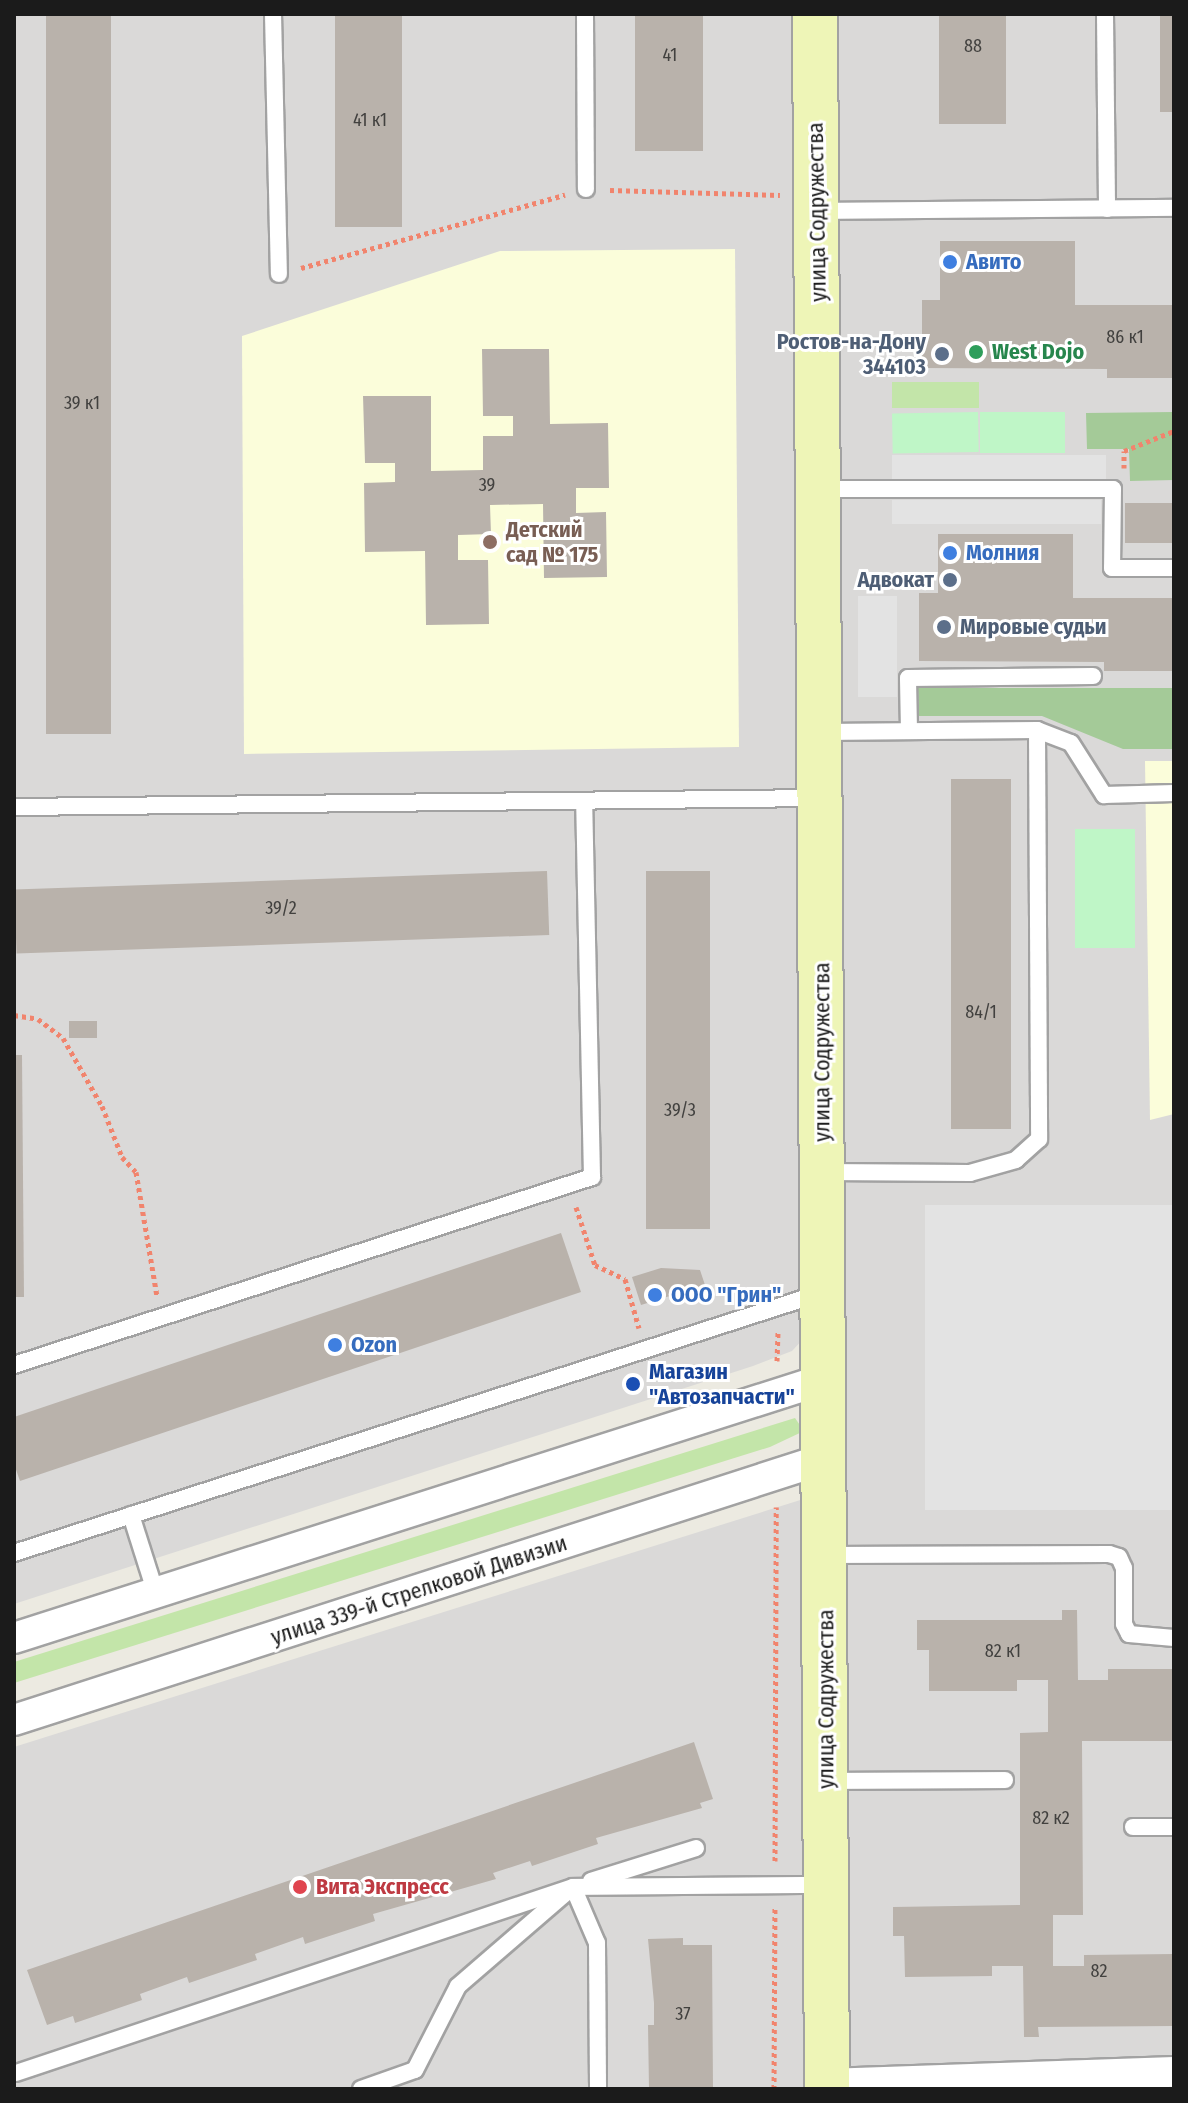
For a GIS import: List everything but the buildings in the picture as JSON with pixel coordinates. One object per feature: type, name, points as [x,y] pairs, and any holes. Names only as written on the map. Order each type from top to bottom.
[{"type":"street","name":"улица Содружества","points":[[815,14],[827,2086]]},
{"type":"street","points":[[14,1638],[822,1380]]},
{"type":"street","name":"улица 339-й Стрелковой Дивизии","points":[[14,1720],[824,1459]]},
{"type":"street","points":[[827,2086],[1103,2083],[1172,2075]]},
{"type":"lane","points":[[273,14],[279,274]]},
{"type":"lane","points":[[585,14],[586,189]]},
{"type":"lane","points":[[1105,14],[1107,209]]},
{"type":"lane","points":[[817,203],[1174,208]]},
{"type":"lane","points":[[820,489],[1113,489],[1112,568],[1174,568]]},
{"type":"lane","points":[[909,731],[908,678],[1093,676]]},
{"type":"lane","points":[[821,732],[1037,730],[1071,743],[1104,795],[1174,793]]},
{"type":"lane","points":[[822,1172],[970,1173],[1016,1160],[1039,1139],[1037,730]]},
{"type":"lane","points":[[14,807],[821,798]]},
{"type":"lane","points":[[14,1365],[592,1177],[584,801]]},
{"type":"lane","points":[[14,1553],[822,1292]]},
{"type":"lane","points":[[131,1515],[156,1594]]},
{"type":"lane","points":[[825,1555],[1109,1554],[1119,1557],[1124,1568],[1124,1624],[1129,1634],[1174,1638]]},
{"type":"lane","points":[[826,1781],[1005,1780]]},
{"type":"lane","points":[[1133,1827],[1174,1827]]},
{"type":"lane","points":[[17,2076],[696,1848]]},
{"type":"lane","points":[[361,2089],[415,2070],[458,1986],[573,1887],[826,1885]]},
{"type":"lane","points":[[573,1887],[597,1943],[598,2089]]},
{"type":"path","points":[[279,274],[586,189],[817,203]]},
{"type":"path","points":[[1124,477],[1124,451],[1174,431]]},
{"type":"path","points":[[14,1015],[38,1019],[63,1038],[102,1106],[122,1157],[136,1172],[161,1317]]},
{"type":"path","points":[[568,1184],[595,1265],[625,1279],[645,1349]]},
{"type":"path","points":[[777,1395],[778,1306]]},
{"type":"path","points":[[774,2089],[776,1474]]},
{"type":"shaded area","points":[[14,14],[801,14],[805,1337],[792,1351],[753,1366],[14,1604]]},
{"type":"shaded area","points":[[828,14],[1174,14],[1174,2089],[828,2089]]},
{"type":"shaded area","name":"Детский сад № 175","points":[[735,249],[739,747],[244,754],[242,336],[500,251]]},
{"type":"shaded area","points":[[892,455],[1106,455],[1106,480],[892,480]]},
{"type":"shaded area","points":[[892,500],[1101,500],[1101,524],[892,524]]},
{"type":"shaded area","points":[[858,596],[897,596],[897,697],[858,697]]},
{"type":"shaded area","points":[[1145,761],[1174,761],[1174,1114],[1150,1120]]},
{"type":"shaded area","points":[[925,1205],[1174,1205],[1174,1510],[925,1510]]},
{"type":"shaded area","points":[[810,1497],[819,2089],[14,2089],[14,1747]]},
{"type":"green space","points":[[892,382],[979,382],[979,408],[892,408]]},
{"type":"green space","points":[[978,412],[979,452],[893,453],[892,414]]},
{"type":"green space","points":[[980,412],[1065,412],[1065,453],[980,453]]},
{"type":"green space","points":[[1174,412],[1174,480],[1130,481],[1129,449],[1087,449],[1086,413]]},
{"type":"green space","points":[[918,688],[1174,688],[1174,749],[1123,749],[1042,716],[919,716]]},
{"type":"green space","points":[[1075,829],[1135,829],[1135,948],[1075,948]]},
{"type":"green space","points":[[795,1418],[804,1431],[770,1447],[14,1683],[14,1662]]},
{"type":"place","name":"Авито","points":[[950,262]]},
{"type":"place","name":"West Dojo","points":[[976,352]]},
{"type":"place","name":"Ростов-на-Дону 344103","points":[[942,354]]},
{"type":"place","name":"Детский сад № 175","points":[[490,542]]},
{"type":"place","name":"Молния","points":[[950,553]]},
{"type":"place","name":"Адвокат","points":[[950,580]]},
{"type":"place","name":"Мировые судьи","points":[[944,627]]},
{"type":"place","name":"ООО \"Грин\"","points":[[655,1295]]},
{"type":"place","name":"Ozon","points":[[335,1345]]},
{"type":"place","name":"Магазин \"Автозапчасти\"","points":[[633,1384]]},
{"type":"place","name":"Вита Экспресс","points":[[300,1887]]}]
